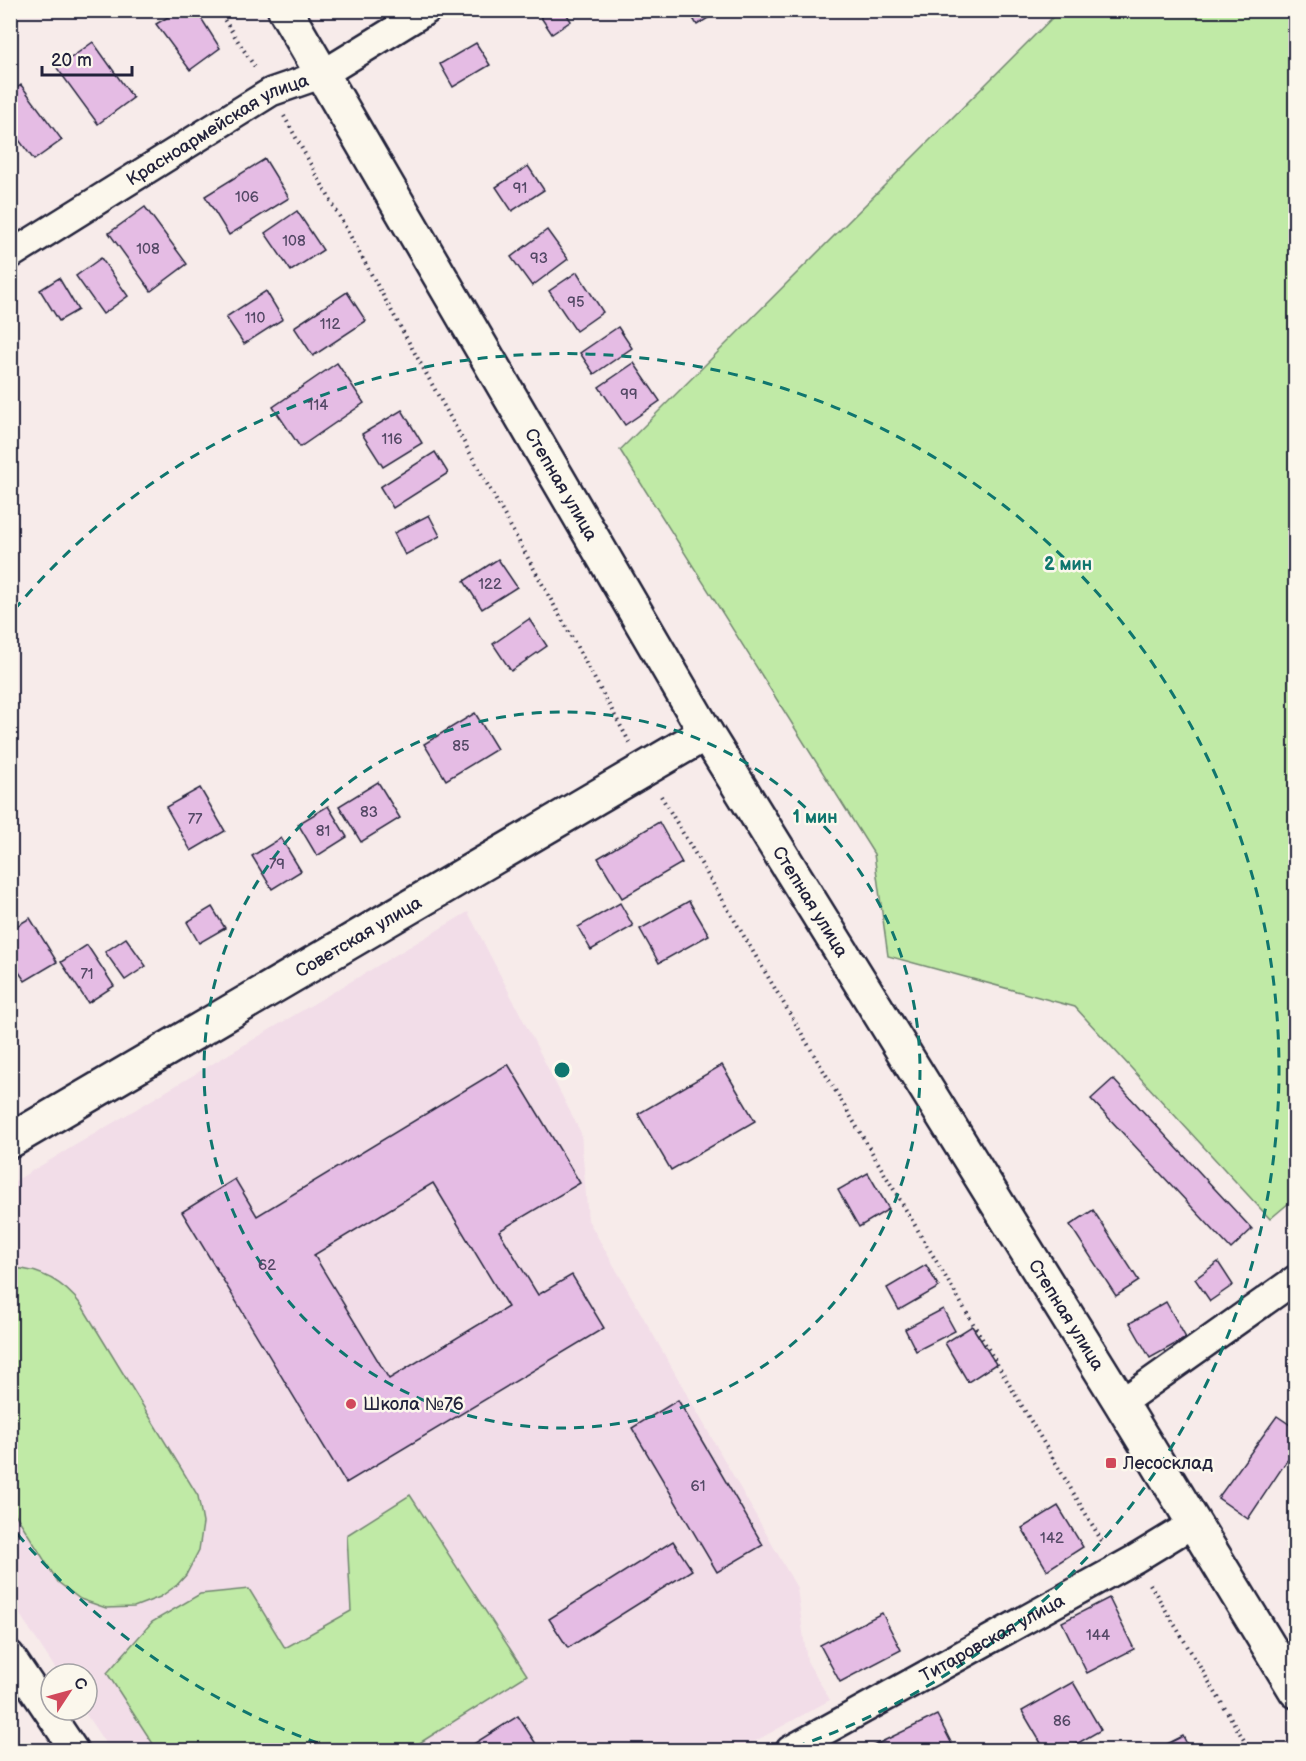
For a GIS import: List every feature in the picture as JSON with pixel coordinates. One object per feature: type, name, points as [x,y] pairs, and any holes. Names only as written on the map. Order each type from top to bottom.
[{"type":"main road","name":"Степная улица","points":[[285,10],[706,733],[1121,1403],[1296,1691]]},
{"type":"main road","name":"Советская улица","points":[[10,1141],[706,733]]},
{"type":"street","name":"Красноармейская улица","points":[[10,255],[271,92],[323,74],[427,10]]},
{"type":"street","points":[[1121,1403],[1296,1278]]},
{"type":"street","name":"Титаровская улица","points":[[790,1750],[1135,1559],[1194,1523]]},
{"type":"street","points":[[10,1654],[74,1750]]},
{"type":"path","points":[[218,10],[271,92],[645,770],[1103,1543],[1135,1559],[1250,1750]]},
{"type":"shaded area","name":"Школа №76","points":[[468,912],[581,1133],[588,1220],[797,1588],[807,1661],[830,1700],[739,1750],[110,1750],[91,1722],[99,1722],[99,1662],[51,1662],[11,1601],[10,1184]]},
{"type":"green space","points":[[1059,11],[1295,11],[1296,1197],[1270,1219],[1075,1007],[888,956],[874,854],[620,450]]},
{"type":"green space","points":[[11,1268],[32,1271],[51,1278],[68,1290],[82,1306],[198,1496],[203,1523],[199,1550],[186,1575],[177,1585],[160,1597],[134,1607],[106,1608],[80,1599],[58,1582],[11,1507]]},
{"type":"green space","points":[[410,1495],[527,1675],[418,1744],[417,1750],[157,1750],[107,1673],[152,1622],[200,1594],[249,1589],[285,1648],[351,1611],[347,1535]]},
{"type":"building","points":[[180,10],[196,10],[220,48],[190,70],[156,24]]},
{"type":"building","points":[[536,10],[564,10],[571,21],[552,34]]},
{"type":"building","points":[[688,10],[721,10],[697,25]]},
{"type":"building","points":[[93,42],[133,98],[98,124],[57,68]]},
{"type":"building","points":[[476,43],[490,65],[453,87],[440,64]]},
{"type":"building","points":[[21,85],[62,140],[34,160],[10,128],[10,93]]},
{"type":"building","points":[[265,159],[289,198],[229,235],[205,196]]},
{"type":"building","points":[[528,166],[544,190],[512,211],[496,187]]},
{"type":"building","points":[[145,207],[187,264],[151,291],[109,233]]},
{"type":"building","points":[[297,211],[323,250],[291,271],[265,233]]},
{"type":"building","points":[[547,230],[568,259],[532,286],[511,257]]},
{"type":"building","points":[[101,258],[128,296],[103,314],[76,276]]},
{"type":"building","points":[[577,272],[603,312],[576,331],[549,291]]},
{"type":"building","points":[[59,278],[78,310],[59,321],[40,290]]},
{"type":"building","points":[[266,291],[283,319],[244,344],[226,317]]},
{"type":"building","points":[[347,292],[366,321],[313,356],[294,327]]},
{"type":"building","points":[[618,327],[632,348],[594,374],[580,353]]},
{"type":"building","points":[[337,363],[364,403],[300,447],[273,407]]},
{"type":"building","points":[[634,363],[660,401],[625,425],[599,387]]},
{"type":"building","points":[[402,410],[422,443],[383,467],[362,434]]},
{"type":"building","points":[[435,452],[448,473],[393,508],[380,487]]},
{"type":"building","points":[[429,515],[440,536],[405,555],[394,533]]},
{"type":"building","points":[[498,559],[517,587],[482,609],[464,581]]},
{"type":"building","points":[[529,619],[547,646],[511,671],[493,644]]},
{"type":"building","points":[[475,713],[497,749],[446,780],[424,744]]},
{"type":"building","points":[[378,782],[400,818],[361,842],[339,806]]},
{"type":"building","points":[[200,788],[225,831],[191,851],[166,807]]},
{"type":"building","points":[[328,806],[347,837],[317,856],[298,824]]},
{"type":"building","points":[[659,822],[682,863],[622,898],[598,858]]},
{"type":"building","points":[[281,838],[301,871],[272,889],[252,856]]},
{"type":"building","points":[[689,901],[709,935],[659,963],[640,929]]},
{"type":"building","points":[[620,903],[633,926],[591,950],[578,927]]},
{"type":"building","points":[[212,907],[225,928],[199,943],[187,922]]},
{"type":"building","points":[[30,918],[57,962],[25,981],[10,959],[10,930]]},
{"type":"building","points":[[126,938],[146,966],[125,980],[105,952]]},
{"type":"building","points":[[87,945],[114,986],[88,1003],[61,962]]},
{"type":"building","points":[[508,1064],[580,1183],[499,1231],[538,1295],[572,1275],[604,1328],[346,1483],[182,1212],[235,1179],[257,1216]],"holes":[[[433,1183],[508,1307],[389,1379],[314,1255]]]},
{"type":"building","points":[[722,1065],[755,1121],[671,1170],[638,1114]]},
{"type":"building","points":[[1113,1079],[1252,1229],[1231,1249],[1091,1099]]},
{"type":"building","points":[[868,1173],[889,1209],[859,1227],[838,1190]]},
{"type":"building","points":[[1093,1210],[1139,1281],[1116,1296],[1070,1225]]},
{"type":"building","points":[[1218,1262],[1233,1285],[1210,1301],[1195,1279]]},
{"type":"building","points":[[926,1265],[939,1287],[899,1310],[887,1288]]},
{"type":"building","points":[[1166,1302],[1186,1338],[1150,1358],[1130,1323]]},
{"type":"building","points":[[943,1309],[955,1331],[916,1351],[905,1329]]},
{"type":"building","points":[[972,1326],[996,1364],[968,1382],[945,1343]]},
{"type":"building","points":[[678,1400],[763,1545],[717,1572],[632,1428]]},
{"type":"building","points":[[1277,1416],[1296,1429],[1296,1447],[1248,1519],[1218,1498]]},
{"type":"building","points":[[1058,1506],[1083,1547],[1047,1570],[1022,1528]]},
{"type":"building","points":[[673,1541],[692,1570],[568,1648],[549,1619]]},
{"type":"building","points":[[1109,1598],[1134,1649],[1087,1673],[1062,1622]]},
{"type":"building","points":[[882,1613],[901,1650],[840,1682],[820,1645]]},
{"type":"building","points":[[1073,1682],[1101,1730],[1066,1750],[1045,1750],[1022,1711]]},
{"type":"building","points":[[937,1715],[955,1750],[872,1750],[871,1747]]},
{"type":"building","points":[[518,1716],[540,1750],[464,1750]]},
{"type":"building","points":[[1183,1736],[1190,1750],[1155,1750]]},
{"type":"place","name":"Школа №76","points":[[351,1404]]},
{"type":"place","name":"Лесосклад","points":[[1111,1463]]}]
